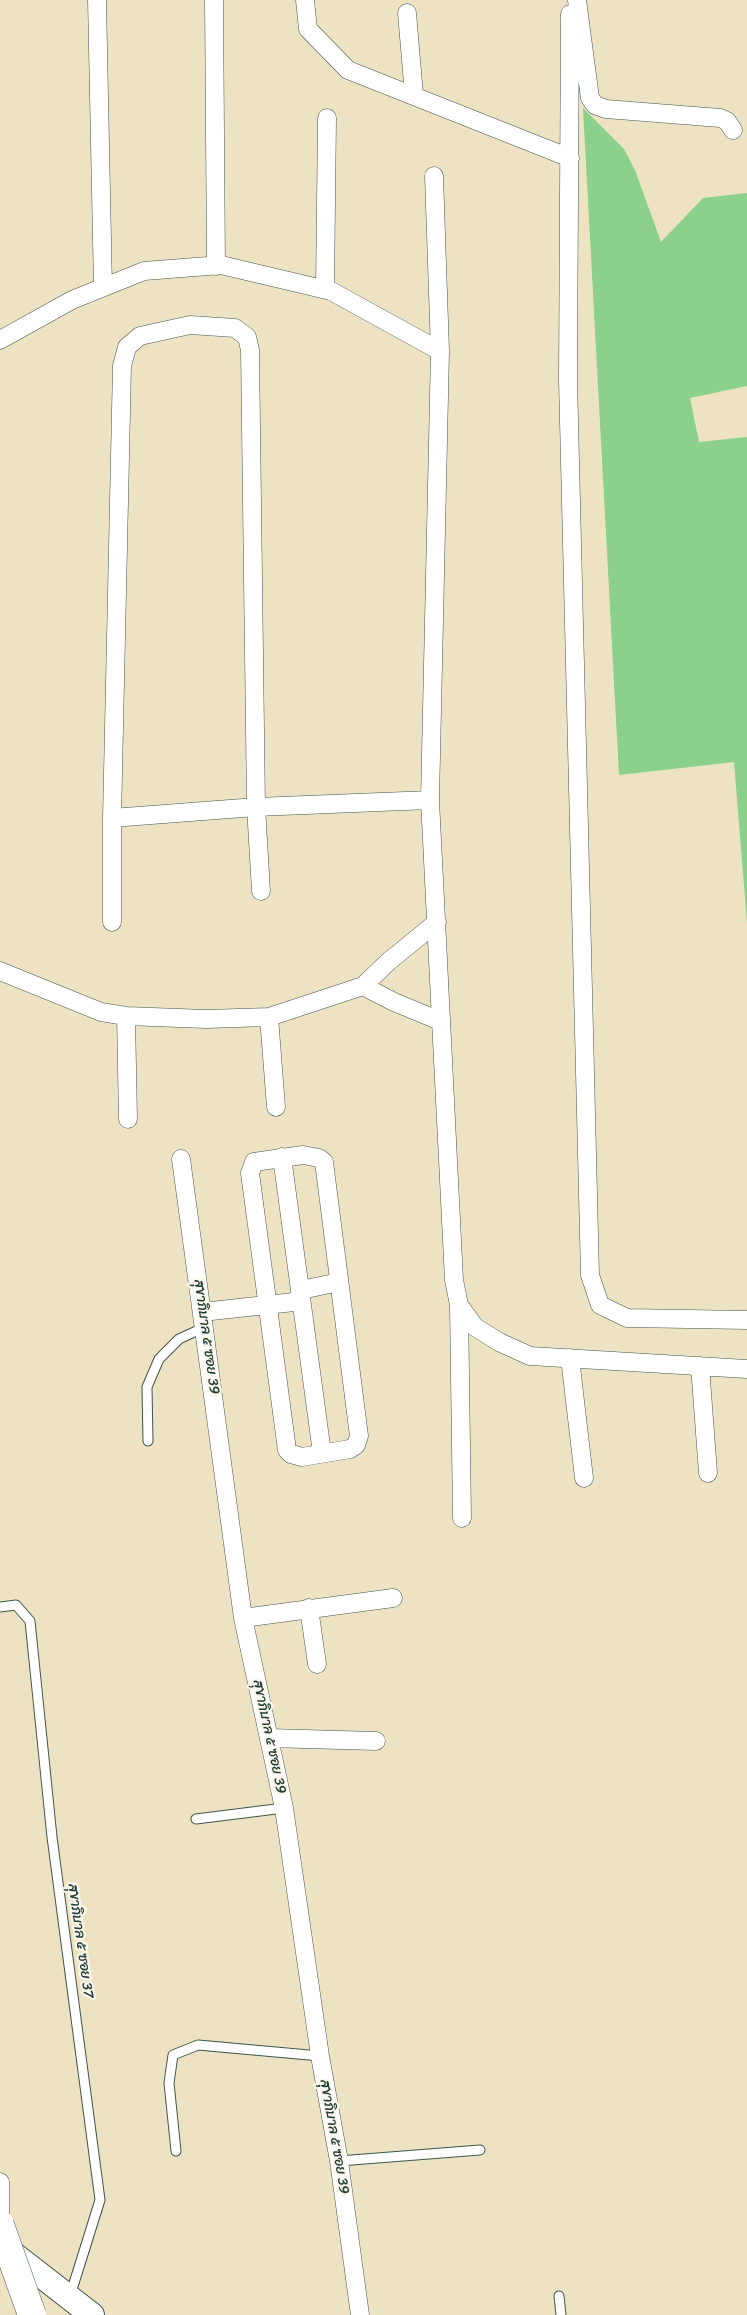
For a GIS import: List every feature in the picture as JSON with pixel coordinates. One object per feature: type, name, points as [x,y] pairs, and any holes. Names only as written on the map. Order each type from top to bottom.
[{"type":"highway","points":[[0,2225],[32,2315]]},
{"type":"main road","points":[[0,2243],[70,2297],[88,2314]]},
{"type":"street","points":[[97,0],[103,287]]},
{"type":"street","points":[[214,0],[216,266]]},
{"type":"street","points":[[305,0],[308,29],[348,70],[570,158]]},
{"type":"street","points":[[573,7],[590,98],[595,105],[606,109],[720,118],[727,121],[733,130]]},
{"type":"street","points":[[573,7],[568,380],[590,1275],[600,1305],[627,1318],[747,1320]]},
{"type":"street","points":[[407,13],[414,96]]},
{"type":"street","points":[[325,289],[327,118]]},
{"type":"street","points":[[434,176],[440,351],[430,800],[454,1280],[459,1305],[462,1518]]},
{"type":"street","points":[[0,340],[72,300],[144,271],[216,266],[331,291],[440,351]]},
{"type":"street","points":[[112,922],[112,818],[122,366],[126,347],[140,336],[190,325],[235,328],[247,337],[250,350],[256,807],[261,891]]},
{"type":"street","points":[[112,818],[256,807],[430,800]]},
{"type":"street","points":[[0,971],[101,1012],[126,1016],[206,1019],[269,1017],[363,986],[388,962],[437,922]]},
{"type":"street","points":[[363,986],[394,1002],[440,1021]]},
{"type":"street","points":[[126,1016],[128,1119]]},
{"type":"street","points":[[269,1017],[276,1107]]},
{"type":"street","points":[[303,1155],[319,1158],[324,1162],[359,1436],[356,1445],[350,1449],[302,1457],[291,1454],[286,1450],[250,1173],[254,1162],[282,1157],[303,1155]]},
{"type":"street","points":[[282,1157],[322,1453]]},
{"type":"street","name":"สุขาภิบาล ๕ ซอย 39","points":[[181,1159],[243,1618],[284,1808],[320,2056],[339,2161],[360,2315]]},
{"type":"street","points":[[203,1320],[266,1305],[294,1302],[301,1292],[306,1289],[339,1282]]},
{"type":"street","points":[[459,1305],[475,1327],[499,1342],[530,1356],[747,1369]]},
{"type":"street","points":[[570,1358],[584,1478]]},
{"type":"street","points":[[700,1366],[708,1473]]},
{"type":"street","points":[[243,1618],[393,1598]]},
{"type":"street","points":[[309,1608],[317,1664]]},
{"type":"street","points":[[269,1738],[376,1740]]},
{"type":"street","points":[[0,2182],[0,2213]]},
{"type":"lane","points":[[148,1440],[147,1387],[159,1359],[179,1339],[203,1320]]},
{"type":"lane","name":"สุขาภิบาล ๕ ซอย 37","points":[[0,1607],[16,1605],[30,1621],[52,1836],[100,2200],[70,2297]]},
{"type":"lane","points":[[196,1819],[284,1808]]},
{"type":"lane","points":[[176,2150],[169,2083],[173,2055],[198,2045],[320,2056]]},
{"type":"lane","points":[[339,2161],[480,2150]]},
{"type":"lane","points":[[559,2296],[561,2315]]},
{"type":"green space","points":[[583,108],[624,149],[635,170],[661,242],[703,198],[747,193],[747,386],[690,398],[699,442],[747,437],[747,923],[734,762],[619,775]]}]
